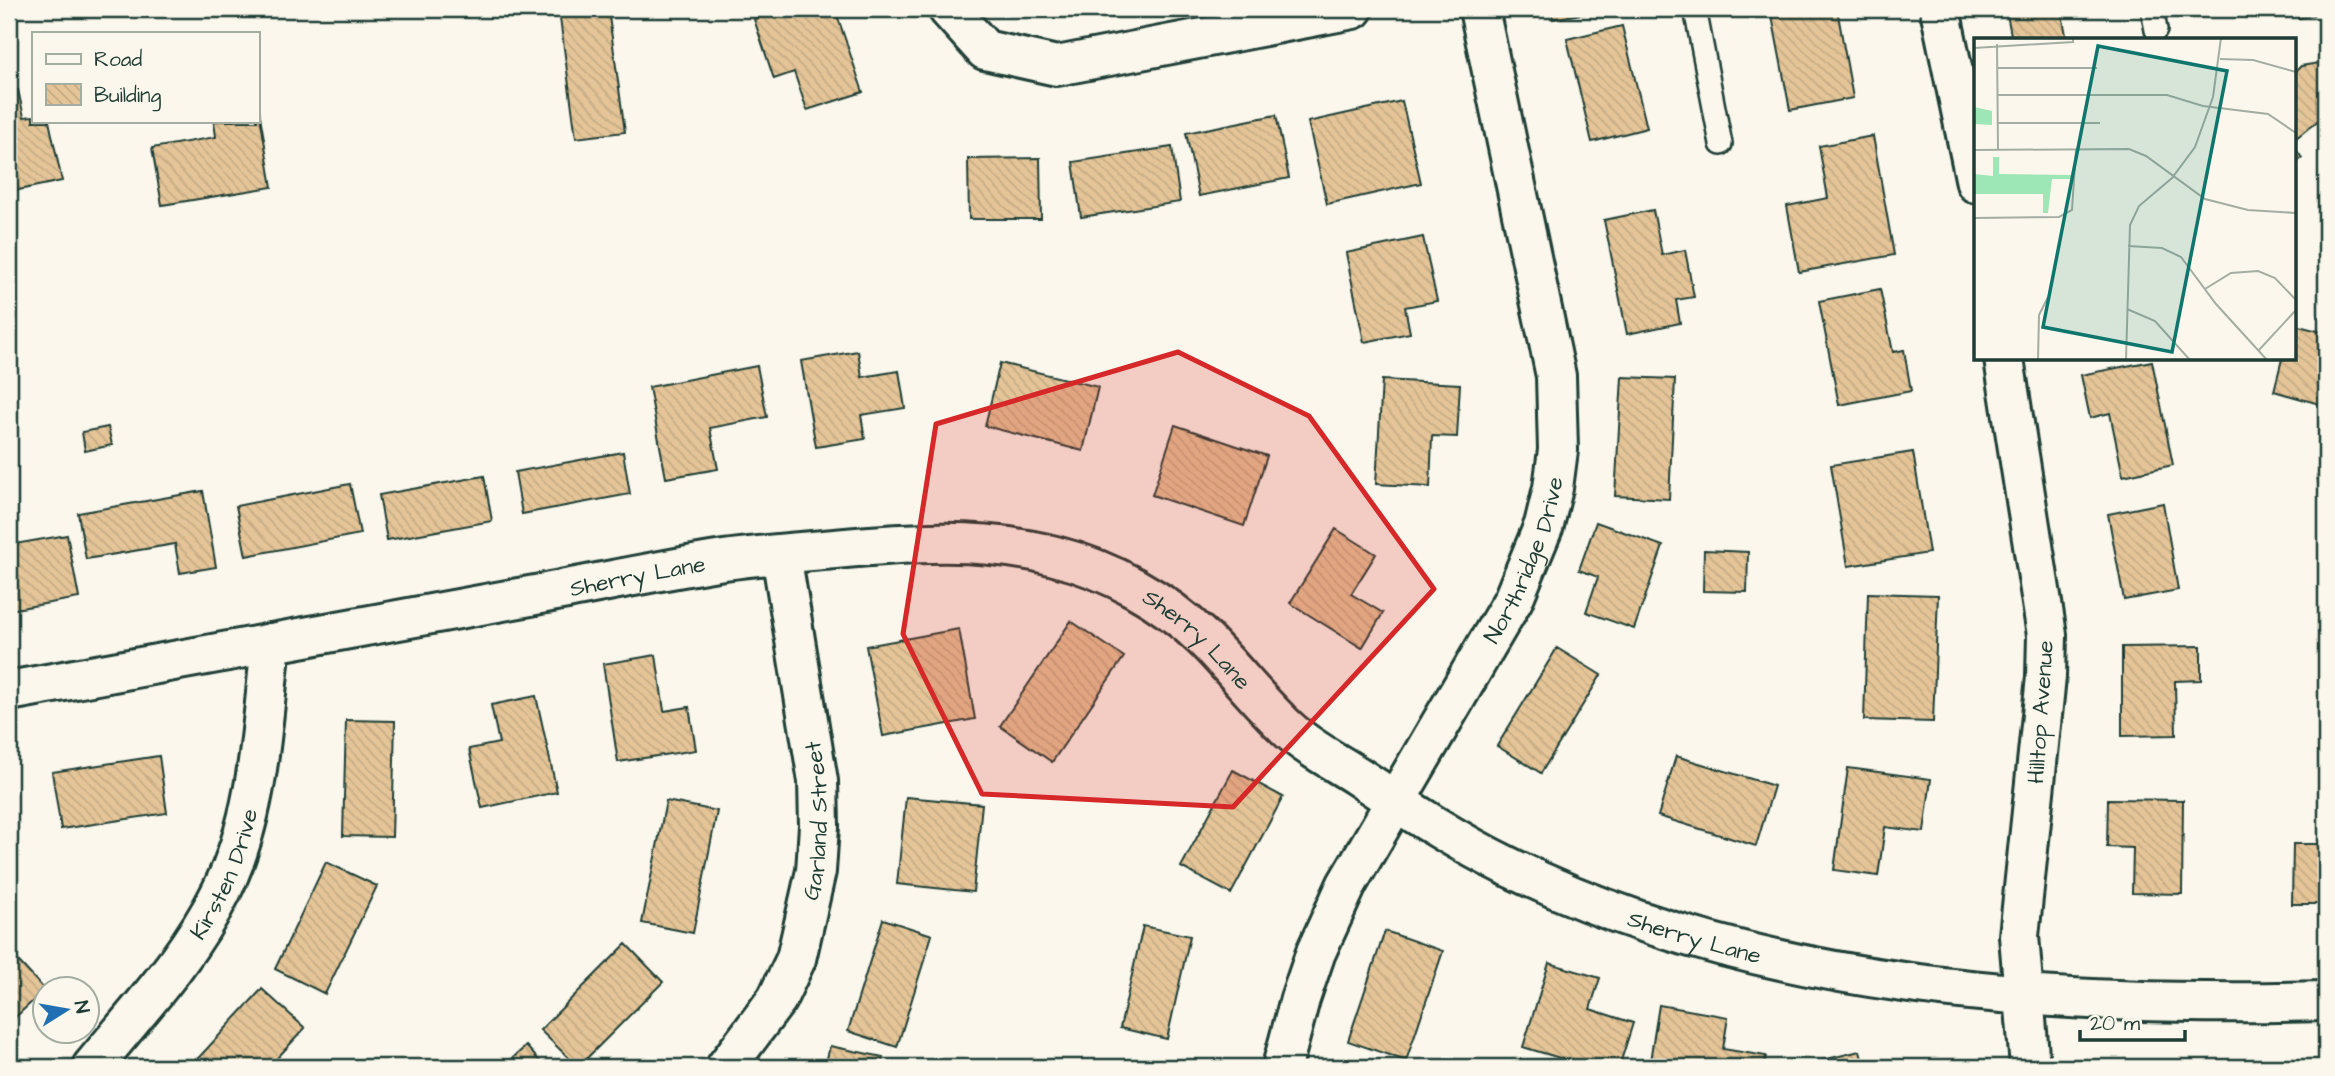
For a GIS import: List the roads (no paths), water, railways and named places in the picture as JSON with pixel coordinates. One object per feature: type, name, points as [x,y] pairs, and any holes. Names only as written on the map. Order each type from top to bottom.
[{"type":"street","points":[[948,9],[985,50],[1057,66],[1353,9]]},
{"type":"street","name":"Northridge Drive","points":[[1282,1067],[1316,952],[1347,884],[1513,600],[1544,525],[1553,488],[1558,450],[1556,376],[1479,9]]},
{"type":"street","points":[[1940,9],[1974,173]]},
{"type":"street","name":"Hilltop Avenue","points":[[2004,360],[2048,635],[2019,936],[2029,1067]]},
{"type":"street","name":"Sherry Lane","points":[[9,691],[727,560],[911,542],[952,541],[1028,550],[1061,557],[1120,579],[1148,595],[1202,637],[1292,733],[1395,801],[1504,865],[1573,896],[1680,934],[1863,977],[2022,996],[2100,1000],[2326,1001]]},
{"type":"street","name":"Garland Street","points":[[726,1067],[777,999],[796,959],[816,871],[818,781],[781,554]]},
{"type":"street","name":"Kirsten Drive","points":[[92,1067],[201,928],[222,891],[237,853],[256,781],[271,643]]},
{"type":"lane","points":[[1695,9],[1721,144]]},
{"type":"lane","points":[[2152,9],[2157,30]]}]
